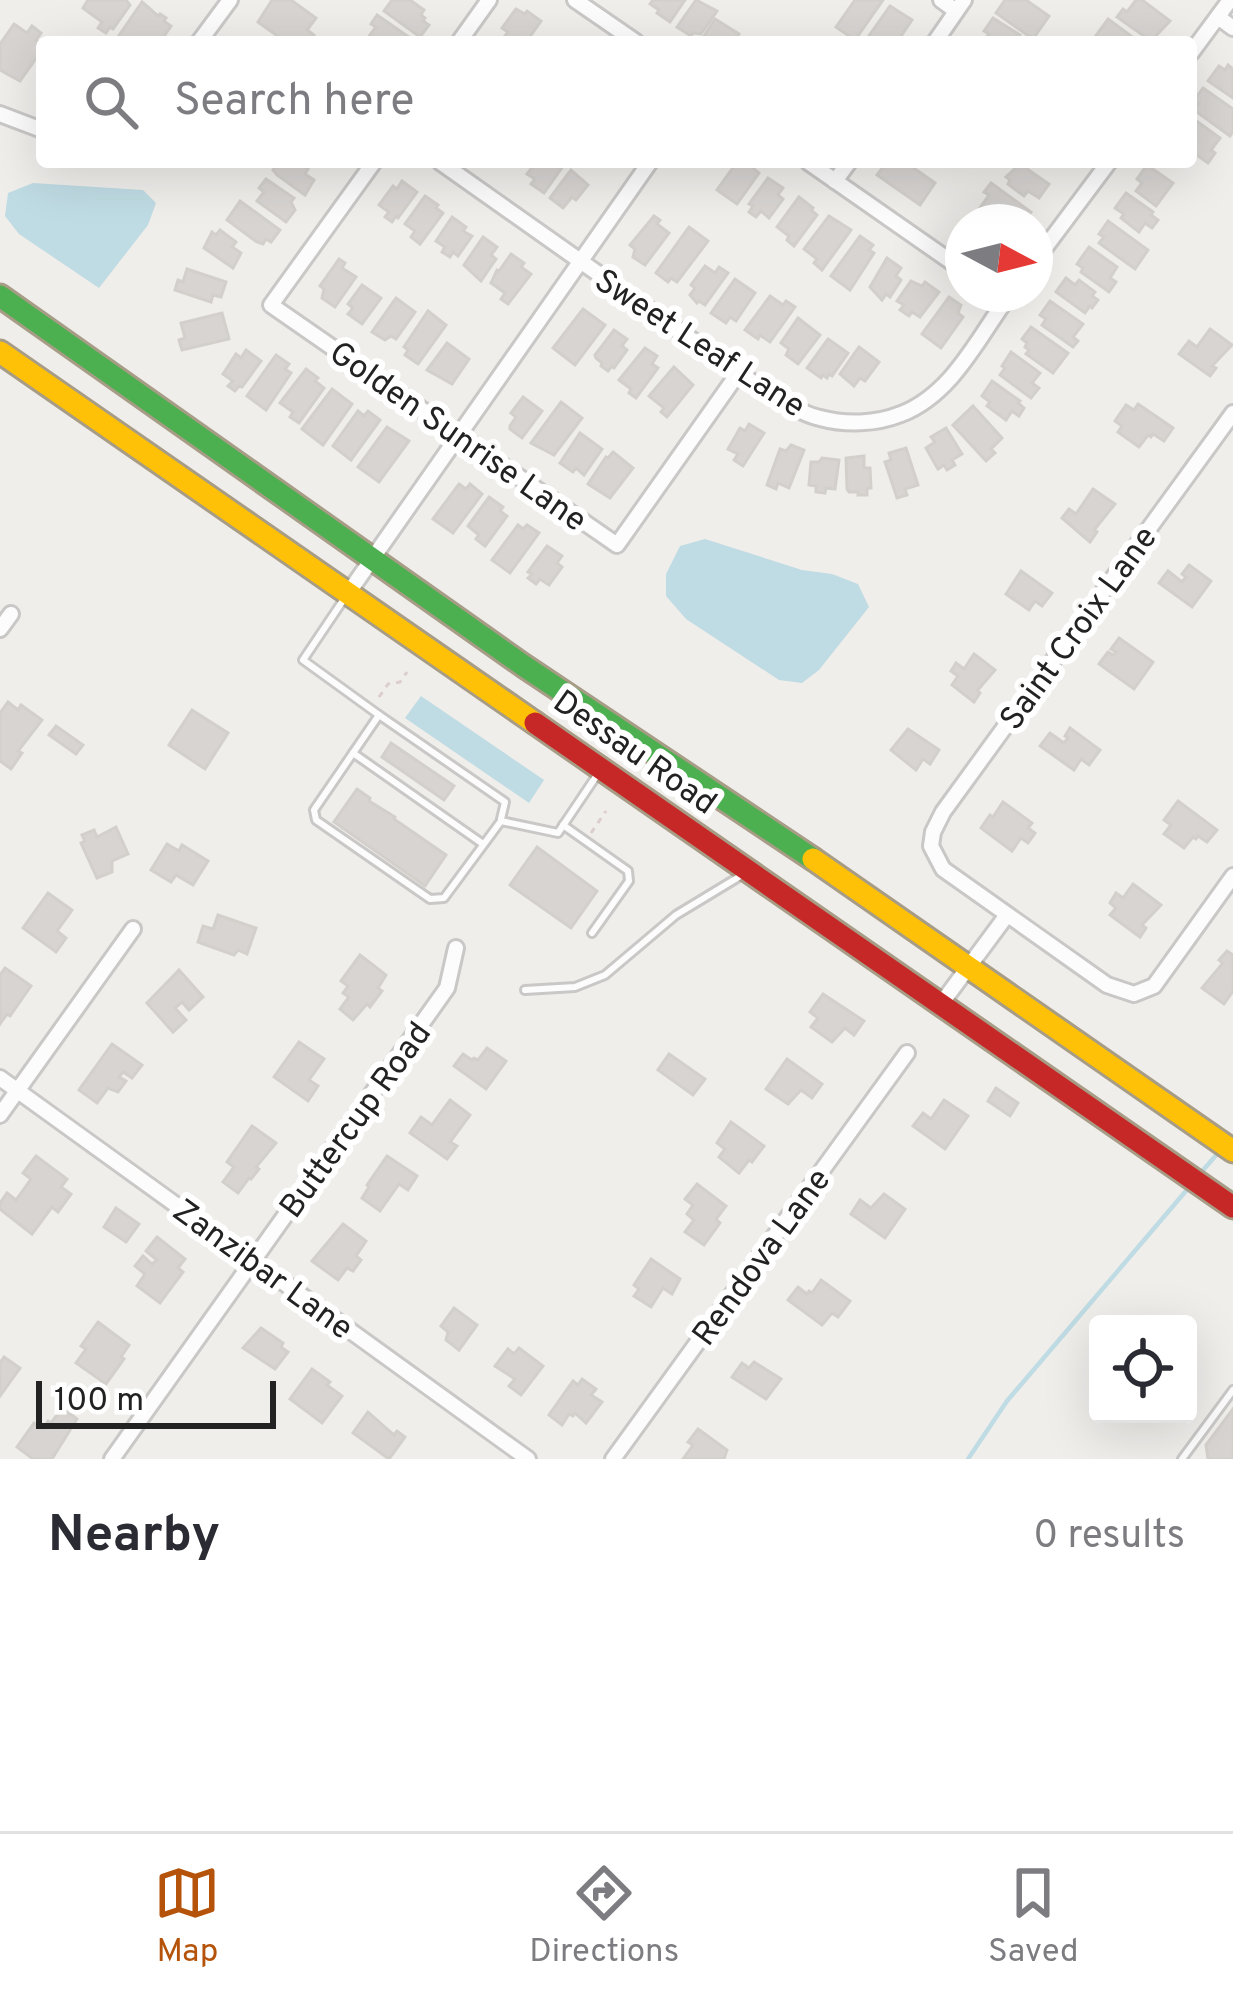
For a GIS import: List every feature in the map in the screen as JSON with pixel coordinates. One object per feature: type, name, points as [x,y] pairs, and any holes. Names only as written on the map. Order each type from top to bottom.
[{"type":"main road","name":"Dessau Road","points":[[0,296],[648,752],[815,860],[1233,1151]]},
{"type":"main road","name":"Dessau Road","points":[[0,352],[1232,1207]]},
{"type":"street","points":[[204,36],[226,6],[206,0]]},
{"type":"street","points":[[463,36],[489,0]]},
{"type":"street","points":[[575,0],[627,36]]},
{"type":"street","points":[[938,36],[960,6],[941,0]]},
{"type":"street","points":[[1197,45],[1230,0]]},
{"type":"street","points":[[1218,17],[1233,28]]},
{"type":"street","points":[[0,114],[36,128]]},
{"type":"street","name":"Golden Sunrise Lane","points":[[370,168],[271,305],[617,545],[739,372]]},
{"type":"street","name":"Sweet Leaf Lane","points":[[448,168],[739,372],[818,418],[882,420],[923,404],[955,374],[994,312]]},
{"type":"street","points":[[349,592],[646,168]]},
{"type":"street","points":[[816,168],[945,258]]},
{"type":"street","points":[[836,182],[845,168]]},
{"type":"street","points":[[1053,237],[1105,168]]},
{"type":"street","name":"Saint Croix Lane","points":[[1007,915],[943,868],[931,846],[933,832],[1233,412]]},
{"type":"street","points":[[0,629],[10,614]]},
{"type":"street","points":[[941,1004],[1007,915],[1107,985],[1134,994],[1154,986],[1233,876]]},
{"type":"street","points":[[0,1115],[133,928]]},
{"type":"street","name":"Buttercup Road","points":[[112,1459],[447,988],[456,948]]},
{"type":"street","name":"Rendova Lane","points":[[613,1459],[907,1053]]},
{"type":"street","name":"Zanzibar Lane","points":[[0,1078],[528,1459]]},
{"type":"lane","points":[[349,592],[303,660],[505,802],[501,821],[444,898],[430,899],[316,820],[314,810],[379,715]]},
{"type":"lane","points":[[353,754],[484,844]]},
{"type":"lane","points":[[501,821],[558,833],[602,767]]},
{"type":"lane","points":[[563,825],[630,876],[592,932]]},
{"type":"lane","points":[[525,990],[574,987],[605,975],[676,915],[750,871]]},
{"type":"lane","points":[[1182,1459],[1233,1390]]},
{"type":"path","points":[[377,699],[388,684],[400,682],[407,672]]},
{"type":"path","points":[[591,833],[606,811]]},
{"type":"water","points":[[33,183],[143,190],[156,203],[148,225],[99,288],[19,234],[5,216],[8,193]]},
{"type":"water","points":[[705,539],[858,584],[869,607],[819,670],[802,683],[779,680],[686,619],[666,596],[666,574],[680,546]]},
{"type":"water","points":[[421,696],[544,780],[529,803],[405,718]]},
{"type":"building","points":[[88,0],[126,0],[130,5],[106,33],[98,28],[102,22],[83,8]]},
{"type":"building","points":[[272,0],[291,0],[316,18],[307,30],[313,36],[278,36],[258,22]]},
{"type":"building","points":[[392,0],[410,0],[424,10],[423,21],[429,25],[419,36],[384,11]]},
{"type":"building","points":[[653,0],[685,0],[670,22],[650,4]]},
{"type":"building","points":[[696,0],[717,11],[701,34],[691,36],[677,27]]},
{"type":"building","points":[[855,0],[883,0],[858,36],[836,27]]},
{"type":"building","points":[[1005,0],[1026,0],[1049,16],[1035,36],[1029,36],[996,13]]},
{"type":"building","points":[[1136,0],[1142,0],[1170,21],[1156,36],[1144,36],[1117,17],[1123,9],[1127,12]]},
{"type":"building","points":[[142,2],[171,26],[164,36],[119,36]]},
{"type":"building","points":[[890,6],[912,20],[901,36],[869,36]]},
{"type":"building","points":[[516,9],[541,21],[530,36],[505,36],[508,32],[502,28]]},
{"type":"building","points":[[377,15],[407,36],[369,36],[376,27],[371,24]]},
{"type":"building","points":[[993,18],[1020,35],[988,36],[984,31]]},
{"type":"building","points":[[715,19],[739,34],[738,36],[704,36]]},
{"type":"building","points":[[1108,19],[1131,36],[1096,36]]},
{"type":"building","points":[[14,24],[27,33],[32,26],[41,33],[36,36],[36,58],[20,81],[0,70],[0,44]]},
{"type":"building","points":[[1228,65],[1233,69],[1233,98],[1208,81],[1219,66],[1225,70]]},
{"type":"building","points":[[1203,88],[1233,109],[1230,136],[1197,112],[1197,96]]},
{"type":"building","points":[[1197,121],[1220,138],[1208,163],[1197,155]]},
{"type":"building","points":[[307,168],[305,174],[314,180],[305,195],[273,170]]},
{"type":"building","points":[[532,168],[562,168],[544,193],[531,184],[535,179],[527,174]]},
{"type":"building","points":[[733,168],[753,168],[759,173],[737,204],[717,190]]},
{"type":"building","points":[[882,168],[914,168],[935,183],[920,205],[877,175]]},
{"type":"building","points":[[1016,168],[1026,168],[1049,184],[1039,198],[1028,191],[1024,196],[1006,177]]},
{"type":"building","points":[[1145,168],[1151,168],[1173,183],[1156,206],[1136,191],[1142,183],[1137,179]]},
{"type":"building","points":[[571,170],[588,185],[563,208],[550,198]]},
{"type":"building","points":[[768,178],[783,188],[778,195],[783,199],[769,218],[761,211],[756,217],[749,212],[753,206],[749,204]]},
{"type":"building","points":[[266,179],[294,198],[295,210],[286,222],[257,201]]},
{"type":"building","points":[[402,181],[417,192],[392,222],[385,217],[389,212],[379,205]]},
{"type":"building","points":[[991,183],[1020,204],[983,204],[989,195],[984,192]]},
{"type":"building","points":[[1126,193],[1153,212],[1158,220],[1152,228],[1145,223],[1139,232],[1121,218],[1124,214],[1115,208]]},
{"type":"building","points":[[425,196],[443,213],[420,244],[411,237],[415,231],[405,224]]},
{"type":"building","points":[[799,197],[817,215],[794,246],[777,227]]},
{"type":"building","points":[[240,201],[280,230],[271,242],[257,242],[227,220]]},
{"type":"building","points":[[654,216],[669,233],[645,265],[633,257],[635,249],[630,245]]},
{"type":"building","points":[[829,216],[851,230],[822,270],[804,249]]},
{"type":"building","points":[[452,217],[472,236],[458,256],[453,252],[450,257],[436,241]]},
{"type":"building","points":[[1108,221],[1148,250],[1135,269],[1099,243]]},
{"type":"building","points":[[689,227],[708,241],[677,282],[671,278],[668,282],[656,273]]},
{"type":"building","points":[[220,230],[236,242],[232,247],[241,253],[233,268],[204,248],[212,232],[216,235]]},
{"type":"building","points":[[860,236],[873,245],[869,250],[874,253],[850,290],[831,276]]},
{"type":"building","points":[[483,237],[497,247],[491,255],[496,259],[481,281],[464,265]]},
{"type":"building","points":[[1089,247],[1117,267],[1110,278],[1116,282],[1109,292],[1077,264]]},
{"type":"building","points":[[511,254],[531,274],[508,304],[501,299],[505,293],[491,283]]},
{"type":"building","points":[[887,258],[901,268],[896,276],[901,280],[890,297],[886,294],[882,300],[870,287]]},
{"type":"building","points":[[339,259],[345,263],[342,268],[356,277],[335,307],[322,298],[320,286]]},
{"type":"building","points":[[705,266],[715,273],[719,267],[728,273],[705,305],[690,295],[695,288],[691,285]]},
{"type":"building","points":[[187,269],[226,282],[221,297],[213,295],[211,302],[175,290]]},
{"type":"building","points":[[1066,278],[1075,285],[1079,280],[1095,292],[1092,296],[1098,300],[1085,313],[1056,292]]},
{"type":"building","points":[[735,279],[755,293],[736,321],[730,317],[726,323],[711,313]]},
{"type":"building","points":[[911,281],[922,286],[925,282],[939,292],[920,317],[900,310],[904,305],[897,301]]},
{"type":"building","points":[[362,285],[381,298],[362,324],[348,314],[353,308],[348,304]]},
{"type":"building","points":[[770,296],[795,307],[770,342],[745,330]]},
{"type":"building","points":[[396,298],[415,312],[396,339],[385,340],[372,332]]},
{"type":"building","points":[[945,302],[945,312],[963,317],[941,348],[922,334]]},
{"type":"building","points":[[1053,303],[1083,324],[1073,337],[1078,341],[1073,347],[1042,325],[1046,319],[1040,315],[1053,312]]},
{"type":"building","points":[[583,309],[605,325],[575,365],[553,348]]},
{"type":"building","points":[[428,311],[446,325],[418,364],[405,355],[404,347]]},
{"type":"building","points":[[222,313],[229,339],[182,350],[181,323]]},
{"type":"building","points":[[798,318],[820,335],[798,364],[786,355],[789,349],[781,343]]},
{"type":"building","points":[[1031,327],[1068,353],[1053,373],[1026,354],[1029,350],[1022,339]]},
{"type":"building","points":[[1210,329],[1232,345],[1212,366],[1216,368],[1210,376],[1179,354],[1189,341],[1197,347]]},
{"type":"building","points":[[614,330],[627,339],[622,346],[627,350],[608,371],[595,355]]},
{"type":"building","points":[[828,339],[848,353],[832,376],[821,378],[807,368]]},
{"type":"building","points":[[447,343],[469,359],[452,384],[427,370]]},
{"type":"building","points":[[859,347],[879,362],[865,381],[860,378],[854,386],[840,374]]},
{"type":"building","points":[[645,348],[657,356],[652,364],[658,368],[636,398],[619,380]]},
{"type":"building","points":[[246,350],[261,361],[235,391],[228,386],[233,381],[223,374],[236,354],[241,358]]},
{"type":"building","points":[[1011,352],[1040,373],[1032,383],[1039,388],[1031,398],[1000,375]]},
{"type":"building","points":[[276,355],[289,364],[285,369],[291,373],[266,410],[247,396]]},
{"type":"building","points":[[674,367],[693,385],[667,417],[649,396]]},
{"type":"building","points":[[306,369],[324,388],[299,423],[280,403]]},
{"type":"building","points":[[992,381],[1020,401],[1024,408],[1019,416],[1012,411],[1006,420],[987,406],[990,402],[982,396]]},
{"type":"building","points":[[332,389],[352,404],[323,445],[302,429]]},
{"type":"building","points":[[523,397],[542,411],[522,438],[510,426],[516,417],[511,413]]},
{"type":"building","points":[[561,402],[582,418],[554,455],[531,443]]},
{"type":"building","points":[[1138,404],[1173,428],[1164,441],[1148,435],[1139,447],[1118,432],[1122,426],[1115,421],[1126,405],[1134,410]]},
{"type":"building","points":[[973,406],[1002,438],[986,461],[953,425]]},
{"type":"building","points":[[358,411],[364,416],[368,411],[380,420],[351,460],[333,446]]},
{"type":"building","points":[[749,424],[764,433],[743,466],[734,460],[738,454],[728,449],[740,428],[745,431]]},
{"type":"building","points":[[387,427],[409,441],[379,482],[358,467]]},
{"type":"building","points":[[946,428],[962,454],[947,470],[944,465],[938,469],[926,448],[935,442],[931,437]]},
{"type":"building","points":[[580,433],[602,449],[584,475],[560,463]]},
{"type":"building","points":[[791,445],[804,450],[789,488],[767,485],[780,449],[786,451]]},
{"type":"building","points":[[906,448],[918,485],[897,498],[885,462],[891,460],[889,453]]},
{"type":"building","points":[[613,452],[633,468],[610,498],[588,484]]},
{"type":"building","points":[[864,456],[871,488],[867,495],[858,495],[847,489],[846,458]]},
{"type":"building","points":[[839,460],[835,489],[826,488],[825,493],[809,485],[811,462]]},
{"type":"building","points":[[459,484],[466,489],[470,484],[482,494],[453,533],[433,519]]},
{"type":"building","points":[[1093,489],[1115,504],[1090,542],[1062,518],[1069,509],[1076,514]]},
{"type":"building","points":[[489,497],[507,516],[485,546],[468,526]]},
{"type":"building","points":[[518,525],[539,533],[510,573],[492,560]]},
{"type":"building","points":[[547,546],[562,556],[557,563],[562,567],[549,585],[540,579],[536,584],[528,572]]},
{"type":"building","points":[[1189,565],[1211,581],[1192,607],[1159,583],[1168,571],[1182,582]]},
{"type":"building","points":[[1021,571],[1052,593],[1042,606],[1035,601],[1029,610],[1006,594]]},
{"type":"building","points":[[1119,638],[1153,662],[1134,689],[1099,664],[1108,652],[1116,652],[1111,649]]},
{"type":"building","points":[[974,654],[995,670],[974,702],[952,685],[958,676],[951,671],[956,663],[964,669]]},
{"type":"building","points":[[8,702],[42,720],[18,751],[22,753],[11,769],[0,761],[0,713]]},
{"type":"building","points":[[192,710],[228,733],[205,769],[169,745]]},
{"type":"building","points":[[56,726],[83,745],[76,754],[49,735]]},
{"type":"building","points":[[1070,728],[1100,750],[1089,765],[1081,759],[1074,770],[1040,746],[1050,733],[1064,743]]},
{"type":"building","points":[[908,729],[939,750],[930,764],[923,759],[916,770],[891,750]]},
{"type":"building","points":[[391,743],[454,786],[444,800],[382,757]]},
{"type":"building","points":[[357,789],[446,855],[425,886],[334,822]]},
{"type":"building","points":[[1178,801],[1217,830],[1207,842],[1193,837],[1184,848],[1164,834],[1171,825],[1164,820]]},
{"type":"building","points":[[1003,802],[1032,823],[1028,828],[1035,833],[1028,843],[1021,838],[1012,851],[981,828]]},
{"type":"building","points":[[116,827],[128,854],[112,861],[112,872],[97,878],[82,835],[94,830],[97,837]]},
{"type":"building","points":[[167,844],[179,851],[182,845],[208,861],[193,885],[176,875],[171,882],[151,870]]},
{"type":"building","points":[[537,847],[597,891],[571,928],[510,885]]},
{"type":"building","points":[[1133,884],[1161,905],[1142,925],[1146,928],[1140,937],[1110,915],[1116,908],[1110,903],[1116,893],[1123,898]]},
{"type":"building","points":[[48,893],[72,910],[57,931],[66,938],[56,952],[23,928]]},
{"type":"building","points":[[218,915],[256,928],[247,954],[238,950],[234,955],[198,942],[203,926],[213,929]]},
{"type":"building","points":[[1227,951],[1233,955],[1233,991],[1224,1004],[1202,988]]},
{"type":"building","points":[[360,955],[386,975],[378,988],[382,991],[353,1020],[340,1009],[349,997],[343,993],[348,986],[341,981]]},
{"type":"building","points":[[5,968],[31,986],[0,1024],[0,975]]},
{"type":"building","points":[[179,970],[203,997],[189,1010],[182,1002],[175,1008],[186,1020],[173,1032],[147,1003]]},
{"type":"building","points":[[823,994],[864,1021],[854,1035],[845,1028],[832,1042],[811,1027],[818,1018],[810,1012]]},
{"type":"building","points":[[299,1042],[324,1059],[309,1080],[318,1086],[308,1101],[274,1077]]},
{"type":"building","points":[[112,1044],[142,1065],[132,1078],[123,1072],[119,1077],[126,1081],[118,1092],[108,1088],[97,1103],[79,1090]]},
{"type":"building","points":[[487,1048],[506,1061],[486,1089],[454,1066],[463,1054],[478,1060]]},
{"type":"building","points":[[669,1054],[705,1079],[693,1095],[658,1070]]},
{"type":"building","points":[[787,1059],[822,1084],[812,1098],[801,1090],[788,1104],[766,1089]]},
{"type":"building","points":[[996,1088],[1018,1103],[1010,1116],[988,1101]]},
{"type":"building","points":[[450,1100],[470,1115],[450,1142],[457,1146],[447,1159],[410,1133],[421,1117],[432,1125]]},
{"type":"building","points":[[944,1100],[968,1116],[945,1149],[913,1126],[923,1113],[931,1119]]},
{"type":"building","points":[[731,1122],[764,1146],[739,1173],[719,1157],[725,1149],[717,1143]]},
{"type":"building","points":[[252,1126],[276,1143],[238,1193],[223,1182],[234,1167],[227,1162]]},
{"type":"building","points":[[36,1156],[67,1179],[61,1187],[71,1194],[58,1212],[52,1207],[32,1234],[0,1209],[0,1203],[7,1193],[16,1200],[31,1179],[23,1173]]},
{"type":"building","points":[[387,1156],[417,1176],[408,1190],[399,1184],[380,1211],[362,1198]]},
{"type":"building","points":[[697,1184],[726,1206],[704,1245],[685,1232],[694,1220],[687,1214],[693,1205],[685,1199]]},
{"type":"building","points":[[884,1194],[905,1209],[885,1238],[851,1214],[860,1200],[871,1208]]},
{"type":"building","points":[[116,1208],[139,1224],[126,1242],[104,1227]]},
{"type":"building","points":[[343,1224],[366,1241],[356,1256],[361,1260],[338,1280],[312,1261]]},
{"type":"building","points":[[157,1237],[185,1259],[178,1268],[183,1272],[160,1303],[137,1286],[145,1274],[135,1266],[143,1256],[152,1264],[157,1260],[146,1251]]},
{"type":"building","points":[[651,1259],[680,1279],[672,1294],[663,1288],[651,1307],[634,1296],[639,1289],[634,1285]]},
{"type":"building","points":[[821,1280],[850,1301],[838,1317],[832,1313],[822,1325],[788,1300],[798,1287],[812,1293]]},
{"type":"building","points":[[454,1308],[477,1325],[459,1350],[446,1340],[448,1332],[441,1326]]},
{"type":"building","points":[[98,1322],[129,1345],[106,1384],[76,1363],[86,1349],[81,1346]]},
{"type":"building","points":[[261,1328],[288,1352],[275,1369],[243,1348]]},
{"type":"building","points":[[519,1348],[543,1366],[521,1395],[509,1386],[515,1379],[495,1366],[508,1349],[514,1354]]},
{"type":"building","points":[[4,1357],[20,1368],[0,1396],[0,1363]]},
{"type":"building","points":[[754,1362],[781,1379],[766,1399],[732,1377],[742,1363],[749,1368]]},
{"type":"building","points":[[312,1369],[342,1396],[322,1423],[290,1399]]},
{"type":"building","points":[[582,1379],[596,1389],[591,1395],[602,1402],[586,1423],[575,1413],[562,1425],[549,1415],[573,1381],[578,1385]]},
{"type":"building","points":[[62,1408],[77,1419],[52,1459],[33,1459],[17,1447],[34,1423],[43,1429]]},
{"type":"building","points":[[1233,1409],[1233,1459],[1208,1459],[1206,1445]]},
{"type":"building","points":[[368,1412],[394,1435],[397,1431],[405,1437],[389,1459],[353,1433]]},
{"type":"building","points":[[698,1429],[727,1450],[724,1459],[683,1459]]},
{"type":"waterway","points":[[1198,1176],[1218,1153]]},
{"type":"waterway","points":[[968,1459],[1007,1401],[1191,1185]]},
{"type":"traffic: fast","points":[[0,296],[524,666],[813,859]]},
{"type":"traffic: slow","points":[[0,352],[535,723]]},
{"type":"traffic: slow","points":[[813,859],[1233,1151]]},
{"type":"traffic: jam","points":[[535,723],[1233,1207]]}]
